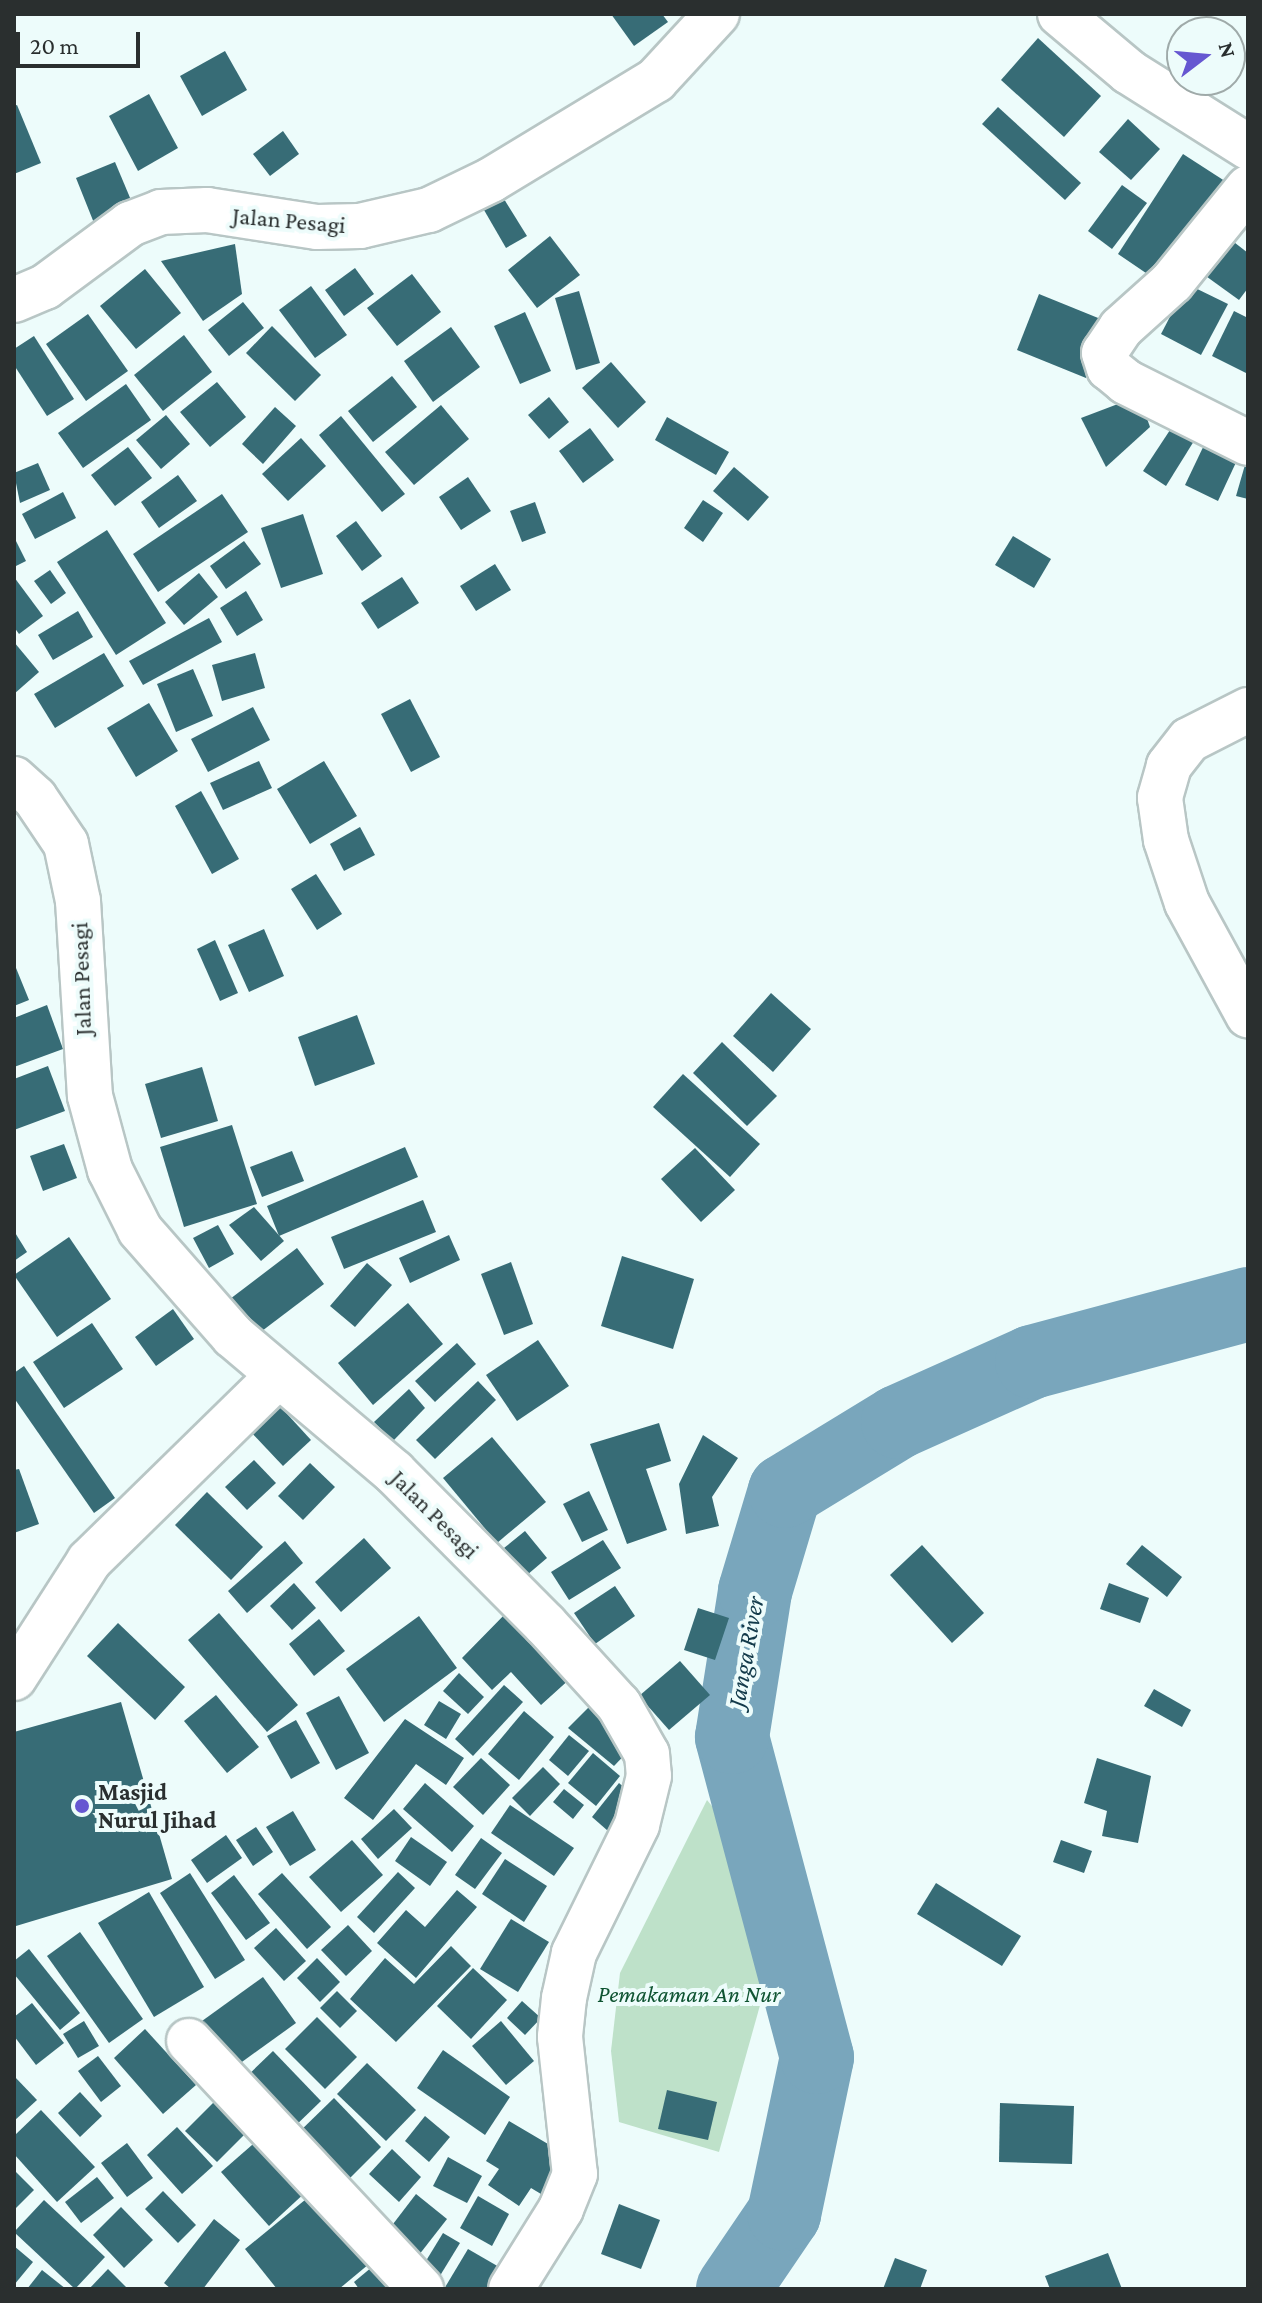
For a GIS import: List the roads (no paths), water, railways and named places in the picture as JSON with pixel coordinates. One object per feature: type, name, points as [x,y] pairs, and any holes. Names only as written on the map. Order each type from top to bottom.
[{"type":"street","name":"Jalan Pesagi","points":[[14,300],[45,287],[120,230],[161,212],[207,210],[317,227],[360,226],[429,210],[491,180],[656,80],[717,14]]},
{"type":"street","points":[[1060,14],[1129,72],[1248,147]]},
{"type":"street","points":[[1248,188],[1172,282],[1121,328],[1104,353],[1109,368],[1126,382],[1248,443]]},
{"type":"street","points":[[1248,710],[1189,740],[1169,766],[1160,798],[1166,840],[1187,903],[1248,1015]]},
{"type":"street","name":"Jalan Pesagi","points":[[14,779],[35,798],[66,844],[78,901],[90,1096],[110,1170],[140,1230],[165,1262],[277,1377],[394,1472],[465,1542],[619,1705],[647,1754],[649,1776],[637,1825],[574,1953],[564,1998],[560,2037],[575,2174],[561,2209],[511,2289]]},
{"type":"street","points":[[14,1678],[89,1561],[277,1377]]},
{"type":"street","points":[[189,2041],[421,2289]]},
{"type":"waterway","name":"Janga River","points":[[733,2289],[784,2214],[817,2057],[732,1737],[755,1591],[785,1491],[898,1422],[1032,1362],[1248,1304]]},
{"type":"place","name":"Masjid Nurul Jihad","points":[[82,1806]]},
{"type":"park label","name":"Pemakaman An Nur","points":[[689,1994]]}]
